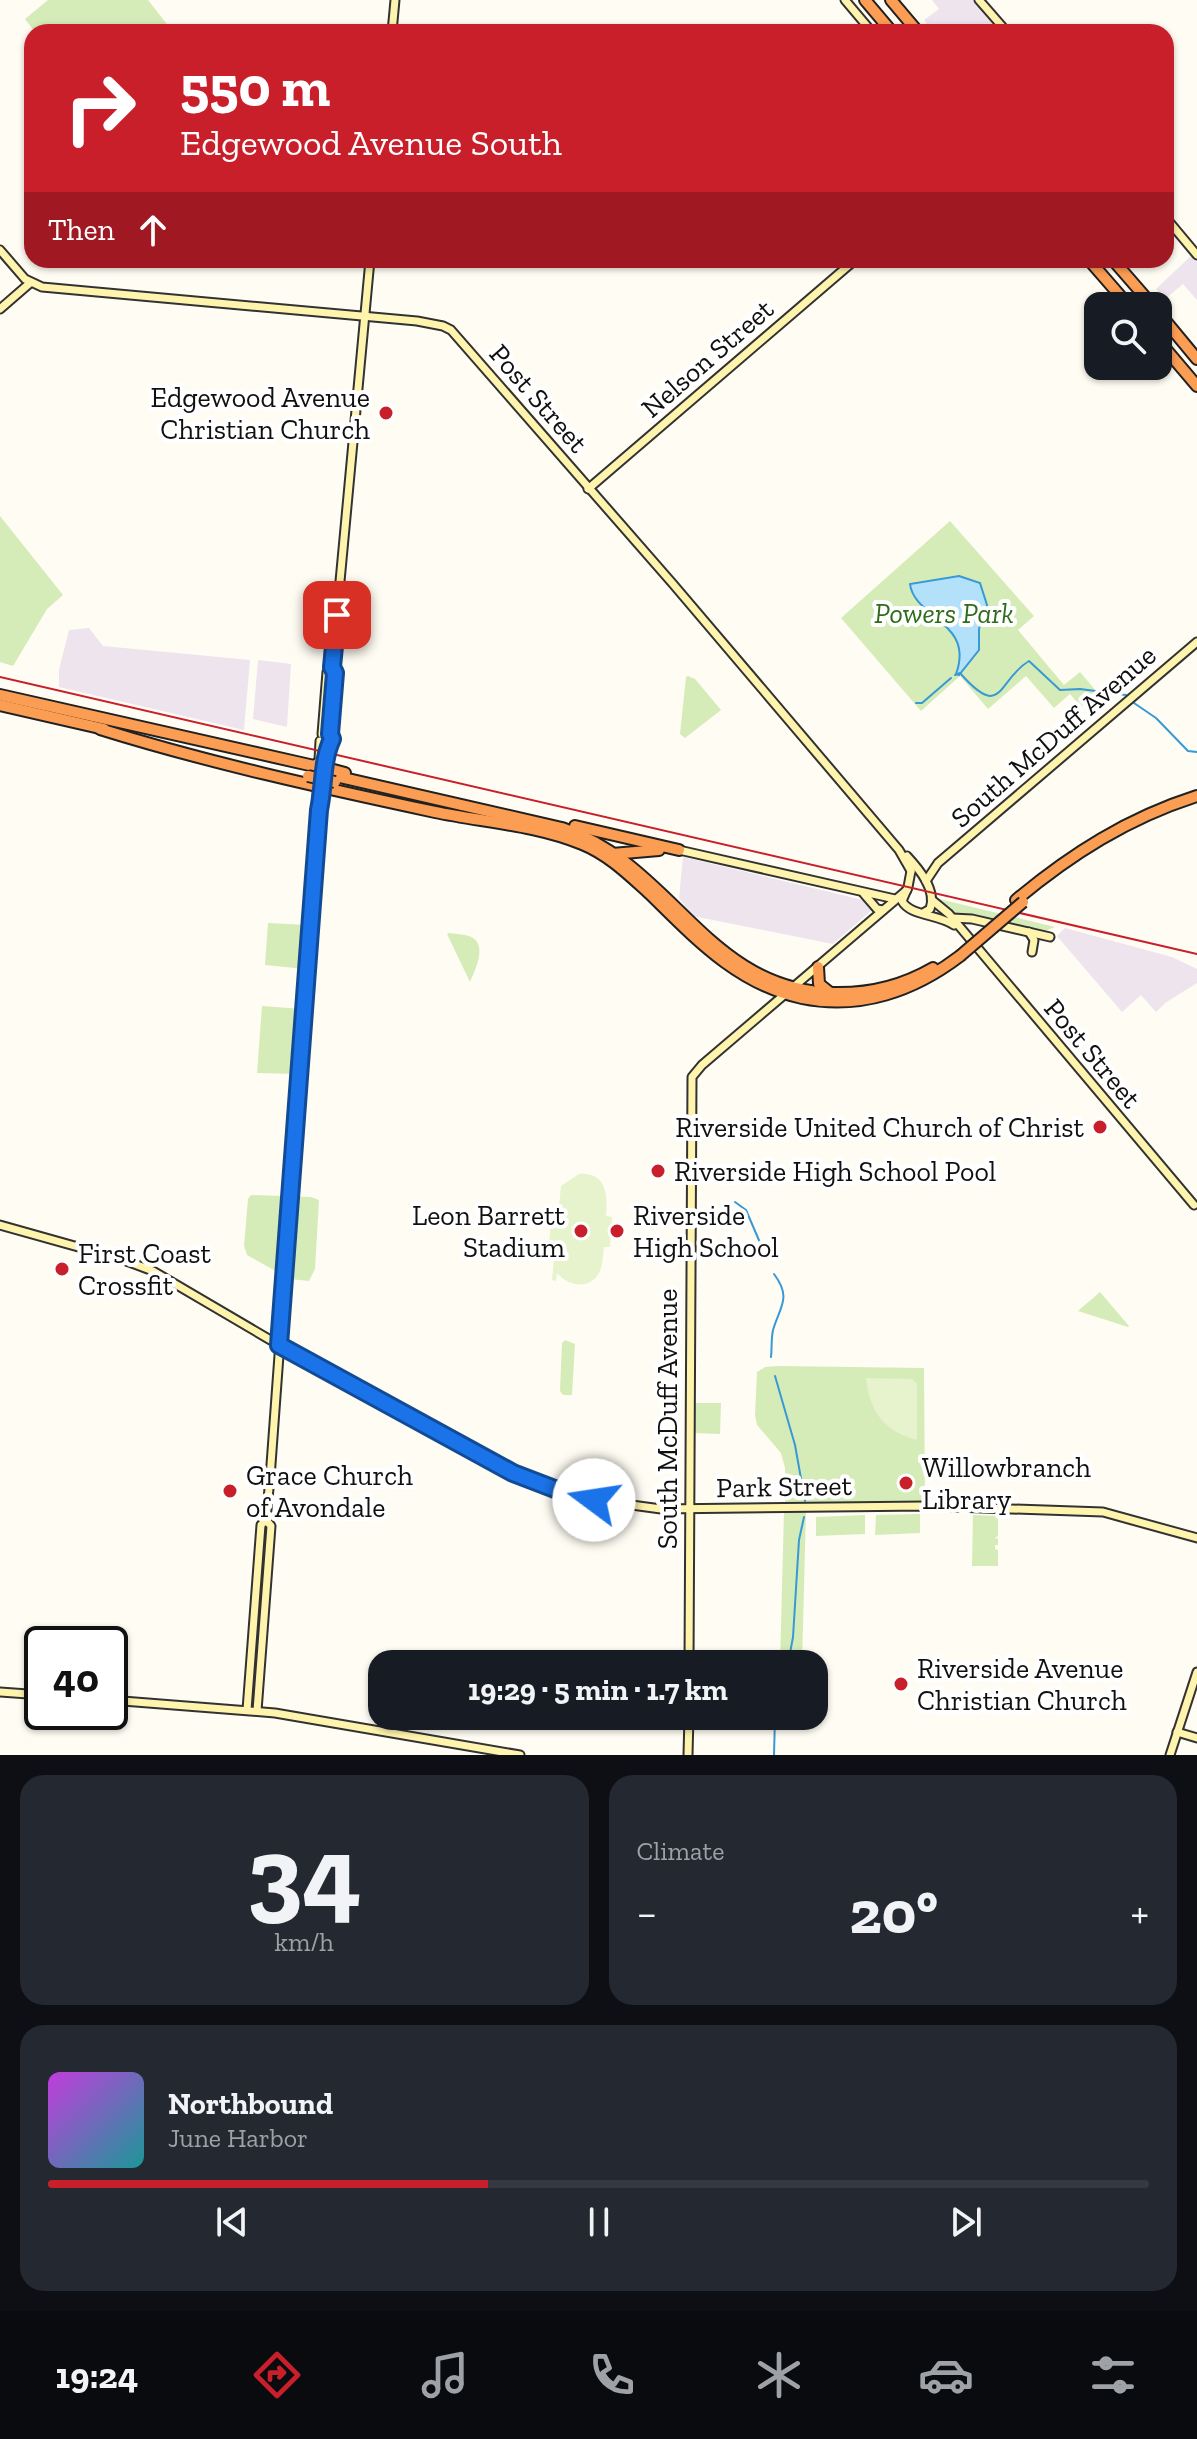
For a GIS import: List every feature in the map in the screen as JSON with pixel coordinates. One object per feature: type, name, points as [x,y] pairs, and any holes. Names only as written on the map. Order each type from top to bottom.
[{"type":"highway","points":[[862,0],[884,24]]},
{"type":"highway","points":[[892,0],[912,24]]},
{"type":"highway","points":[[1096,268],[1117,292]]},
{"type":"highway","points":[[1120,268],[1141,292]]},
{"type":"highway","points":[[1172,329],[1197,357]]},
{"type":"highway","points":[[1172,356],[1197,386]]},
{"type":"highway","points":[[1172,358],[1197,394]]},
{"type":"highway","points":[[0,695],[101,724],[309,773],[328,782],[550,834],[594,850],[679,850]]},
{"type":"highway","points":[[0,705],[314,766],[322,764],[330,769],[679,850]]},
{"type":"highway","points":[[101,724],[160,748],[562,828],[619,852]]},
{"type":"highway","points":[[594,850],[634,879],[714,956],[756,983],[842,1002],[883,996],[923,981],[1060,864],[1103,836],[1150,813],[1197,796]]},
{"type":"highway","points":[[1020,901],[1107,841],[1146,821],[1197,802]]},
{"type":"highway","points":[[591,830],[643,874],[728,956],[790,991],[831,993],[888,988],[958,954]]},
{"type":"highway","points":[[818,967],[819,984],[831,993]]},
{"type":"main road","points":[[393,24],[395,0]]},
{"type":"main road","points":[[845,0],[865,24]]},
{"type":"main road","points":[[979,0],[1000,24]]},
{"type":"main road","points":[[1174,228],[1197,255]]},
{"type":"main road","points":[[0,250],[30,283],[0,309]]},
{"type":"main road","points":[[247,1710],[261,1525],[266,1520],[320,804],[317,798],[328,782],[322,764],[335,673],[332,667],[369,268]]},
{"type":"main road","name":"Nelson Street","points":[[588,489],[846,268]]},
{"type":"main road","name":"Post Street","points":[[30,283],[42,287],[436,324],[451,330],[926,881],[932,900],[952,918],[1194,1205]]},
{"type":"main road","name":"South McDuff Avenue","points":[[926,881],[938,863],[1197,642]]},
{"type":"main road","points":[[679,850],[862,893],[896,898]]},
{"type":"main road","name":"South McDuff Avenue","points":[[917,872],[938,863]]},
{"type":"main road","points":[[911,910],[902,901],[917,872]]},
{"type":"main road","name":"South McDuff Avenue","points":[[689,1650],[691,1081],[698,1069],[907,890]]},
{"type":"main road","points":[[862,893],[877,909],[883,910],[895,907],[923,913],[930,909],[932,900]]},
{"type":"main road","name":"Post Street","points":[[923,913],[941,917],[959,929]]},
{"type":"main road","points":[[952,918],[975,919],[1050,937]]},
{"type":"main road","points":[[967,938],[967,925],[975,919]]},
{"type":"main road","points":[[1029,932],[1034,940],[1032,952]]},
{"type":"main road","name":"Park Street","points":[[0,1225],[143,1266],[279,1345],[513,1473],[580,1498],[635,1507],[689,1509],[929,1506],[1103,1512],[1197,1538]]},
{"type":"main road","points":[[257,1711],[271,1526],[266,1520]]},
{"type":"main road","points":[[1170,1755],[1197,1672]]},
{"type":"main road","points":[[0,1692],[24,1694]]},
{"type":"main road","points":[[128,1701],[257,1711],[520,1755]]},
{"type":"main road","points":[[688,1755],[689,1730]]},
{"type":"main road","points":[[1177,1732],[1197,1738]]},
{"type":"shaded area","points":[[932,0],[973,0],[994,24],[927,24],[924,20],[939,9]]},
{"type":"shaded area","points":[[1192,255],[1197,261],[1197,300],[1183,284],[1172,293],[1156,289]]},
{"type":"shaded area","points":[[89,628],[103,646],[250,660],[244,730],[59,687],[59,670],[69,630]]},
{"type":"shaded area","points":[[258,660],[291,664],[287,727],[253,719]]},
{"type":"shaded area","points":[[683,857],[863,900],[872,910],[833,944],[693,916],[679,898]]},
{"type":"shaded area","points":[[1065,928],[1172,957],[1197,969],[1197,983],[1156,1012],[1141,995],[1122,1012],[1057,936]]},
{"type":"green space","points":[[48,0],[148,0],[167,24],[29,24],[25,19]]},
{"type":"green space","points":[[0,516],[63,595],[47,609],[13,666],[0,662]]},
{"type":"green space","name":"Powers Park","points":[[950,521],[1034,616],[1018,630],[1064,685],[1080,672],[1097,692],[1081,707],[1070,694],[1054,708],[1026,676],[988,709],[960,676],[921,711],[841,618]]},
{"type":"green space","points":[[688,676],[695,679],[721,710],[685,738],[680,734]]},
{"type":"green space","points":[[935,898],[1055,927],[1045,931],[979,916],[954,915]]},
{"type":"green space","points":[[268,923],[308,925],[305,969],[265,965]]},
{"type":"green space","points":[[447,934],[469,936],[478,944],[479,957],[470,982]]},
{"type":"green space","points":[[262,1006],[302,1009],[297,1074],[257,1073]]},
{"type":"green space","name":"Leon Barrett Stadium","points":[[579,1174],[588,1174],[600,1181],[605,1193],[606,1216],[612,1217],[610,1247],[604,1247],[598,1275],[587,1283],[575,1284],[557,1273],[556,1281],[552,1280],[555,1247],[549,1246],[552,1207],[559,1207],[561,1186]]},
{"type":"green space","points":[[251,1195],[311,1197],[319,1200],[315,1269],[309,1281],[290,1279],[247,1255],[244,1246],[248,1199]]},
{"type":"green space","points":[[1100,1292],[1129,1326],[1128,1327],[1078,1311]]},
{"type":"green space","points":[[565,1340],[575,1344],[572,1395],[563,1395],[560,1391],[562,1343]]},
{"type":"green space","points":[[765,1367],[924,1368],[925,1506],[785,1505],[785,1468],[781,1453],[757,1425],[755,1415],[757,1372]]},
{"type":"green space","points":[[866,1378],[912,1379],[917,1384],[917,1440],[887,1426],[881,1419],[871,1401]]},
{"type":"green space","points":[[695,1403],[721,1403],[720,1434],[694,1433]]},
{"type":"green space","points":[[784,1511],[806,1511],[802,1650],[780,1650]]},
{"type":"green space","points":[[920,1514],[920,1533],[875,1535],[876,1515]]},
{"type":"green space","points":[[865,1515],[865,1534],[816,1536],[816,1517]]},
{"type":"green space","points":[[973,1515],[998,1516],[998,1536],[995,1538],[998,1545],[995,1549],[998,1550],[998,1566],[972,1566]]},
{"type":"water","points":[[959,576],[980,583],[987,605],[979,629],[979,650],[959,675],[956,674],[960,657],[957,643],[951,632],[914,595],[910,584]]},
{"type":"waterway","points":[[955,675],[960,673],[974,687],[992,696],[1029,661],[1060,690],[1080,689],[1126,695]]},
{"type":"waterway","points":[[916,703],[922,703],[951,678]]},
{"type":"waterway","points":[[1134,703],[1156,718],[1188,751],[1197,752]]},
{"type":"waterway","points":[[735,1202],[746,1210],[761,1245]]},
{"type":"waterway","points":[[771,1357],[773,1330],[783,1296],[774,1274]]},
{"type":"waterway","points":[[775,1376],[795,1445],[805,1501]]},
{"type":"waterway","points":[[791,1650],[799,1540],[804,1517]]},
{"type":"waterway","points":[[774,1755],[775,1730]]},
{"type":"railway","points":[[0,677],[1197,954]]},
{"type":"place","name":"Edgewood Avenue Christian Church","points":[[386,413]]},
{"type":"place","name":"Riverside United Church of Christ","points":[[1100,1127]]},
{"type":"place","name":"Riverside High School Pool","points":[[658,1171]]},
{"type":"place","name":"Leon Barrett Stadium","points":[[581,1231]]},
{"type":"place","name":"Riverside High School","points":[[617,1231]]},
{"type":"place","name":"First Coast Crossfit","points":[[62,1269]]},
{"type":"place","name":"Willowbranch Library","points":[[906,1483]]},
{"type":"place","name":"Grace Church of Avondale","points":[[230,1491]]},
{"type":"place","name":"Riverside Avenue Christian Church","points":[[901,1684]]},
{"type":"route","points":[[337,615],[332,667],[335,673],[332,739],[327,750],[323,799],[319,810],[279,1345],[513,1473],[573,1496],[594,1500]]}]
